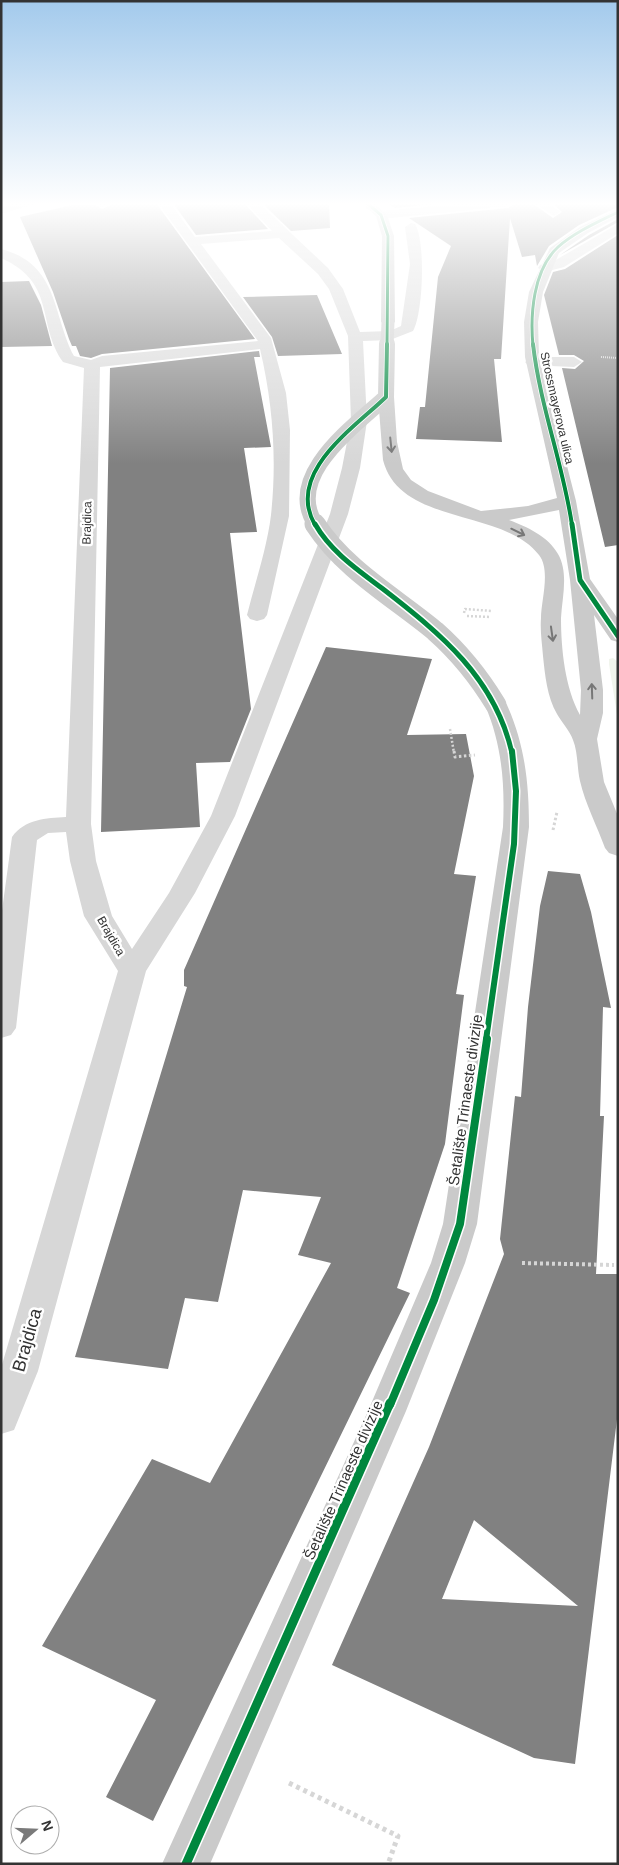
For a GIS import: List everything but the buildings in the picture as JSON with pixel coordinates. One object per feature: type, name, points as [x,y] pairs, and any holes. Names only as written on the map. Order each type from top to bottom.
[{"type":"main road","points":[[387,290],[386,397],[394,469],[402,481],[420,493],[446,506],[473,513],[523,534],[548,553],[553,564],[551,623],[559,690],[567,712],[585,739]]},
{"type":"main road","name":"Strossmayerova ulica","points":[[537,290],[531,322],[533,362],[567,501],[580,580],[588,589],[618,636]]},
{"type":"main road","name":"Šetalište Trinaeste divizije","points":[[186,1864],[388,1411],[434,1300],[460,1224],[516,827],[516,768],[508,736],[496,705],[478,676],[450,644],[339,554],[313,521],[308,493],[311,480],[319,464],[386,397]]},
{"type":"main road","points":[[473,513],[519,514],[538,511],[567,501]]},
{"type":"main road","points":[[580,580],[592,690],[592,713],[585,739],[592,782],[618,848]]},
{"type":"street","points":[[45,290],[62,349],[68,359],[92,365],[102,361],[255,346],[266,343]]},
{"type":"street","points":[[227,290],[266,343],[278,393],[282,430],[280,516],[257,615]]},
{"type":"street","name":"Brajdica","points":[[1,1418],[19,1371],[132,972],[182,893],[223,816],[339,514],[351,468],[359,421],[355,336],[336,290]]},
{"type":"street","points":[[355,336],[384,336],[403,332],[408,328],[413,290]]},
{"type":"street","points":[[533,362],[574,362]]},
{"type":"street","name":"Brajdica","points":[[92,365],[78,824],[83,861],[98,916],[132,972]]},
{"type":"street","points":[[1,1028],[25,837],[42,826],[78,824]]},
{"type":"path","points":[[491,617],[464,616],[465,609],[492,611]]},
{"type":"path","points":[[450,729],[455,756],[475,755]]},
{"type":"path","points":[[553,830],[557,812]]},
{"type":"path","points":[[522,1262],[614,1265]]},
{"type":"path","points":[[289,1783],[398,1836],[388,1864]]},
{"type":"shaded area","points":[[613,658],[618,662],[618,721],[609,664],[609,659]]},
{"type":"cycle path","points":[[186,1864],[387,1411],[434,1300],[460,1224],[512,862],[516,809],[513,756],[503,721],[487,689],[473,670],[441,637],[354,567],[326,541],[313,521],[310,511],[309,490],[311,480],[323,457],[386,397],[387,290]]},
{"type":"cycle path","points":[[537,290],[533,307],[532,339],[536,373],[551,440],[567,498],[580,580],[588,589],[618,636]]}]
